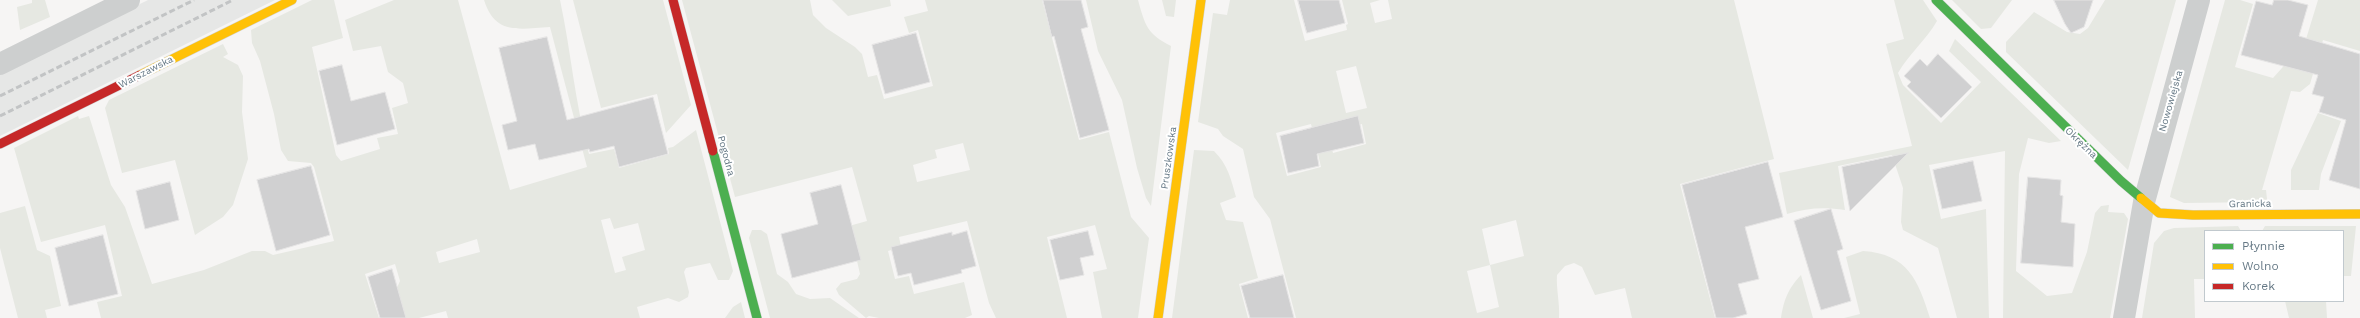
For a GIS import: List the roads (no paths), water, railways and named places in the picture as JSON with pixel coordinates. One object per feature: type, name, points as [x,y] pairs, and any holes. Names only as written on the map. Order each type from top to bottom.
[{"type":"street","points":[[0,64],[129,0]]},
{"type":"street","name":"Warszawska","points":[[0,144],[292,0]]},
{"type":"street","name":"Pogodna","points":[[673,0],[757,318]]},
{"type":"street","name":"Pruszkowska","points":[[1158,318],[1201,0]]},
{"type":"street","name":"Okrężna","points":[[1936,0],[2144,202]]},
{"type":"street","name":"Nowowiejska","points":[[2144,202],[2199,0]]},
{"type":"street","points":[[2124,318],[2144,202]]},
{"type":"street","name":"Granicka","points":[[2144,202],[2159,213],[2175,215],[2360,214]]},
{"type":"railway","points":[[0,96],[194,0]]},
{"type":"railway","points":[[0,116],[233,0]]}]
